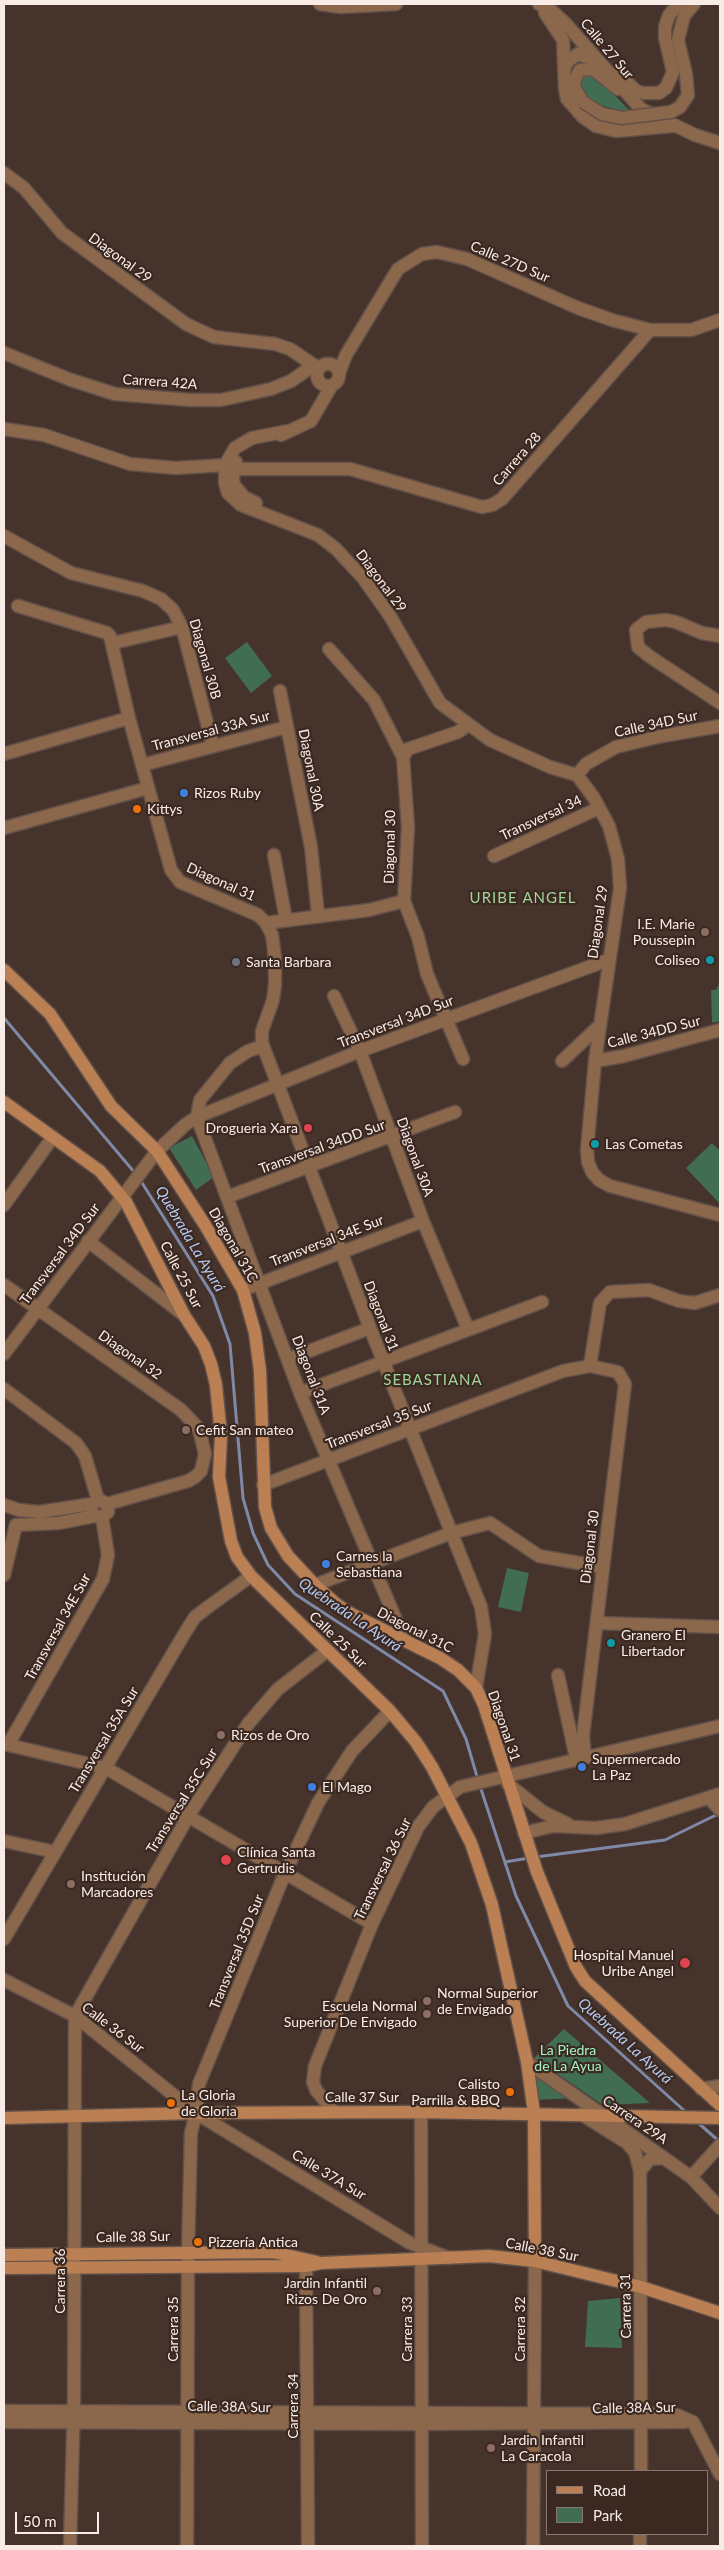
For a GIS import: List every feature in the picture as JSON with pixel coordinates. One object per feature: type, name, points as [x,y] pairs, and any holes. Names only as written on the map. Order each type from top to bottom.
[{"type":"main road","name":"Diagonal 31C","points":[[4,970],[50,1014],[111,1106],[158,1151],[243,1290],[255,1333],[260,1370],[265,1507],[271,1528],[288,1556],[314,1585],[353,1615],[452,1666],[476,1688]]},
{"type":"main road","name":"Calle 25 Sur","points":[[4,1102],[100,1170],[122,1197],[184,1314],[204,1346],[216,1385],[221,1436],[219,1477],[231,1541],[237,1557],[251,1576],[390,1711],[416,1742],[447,1794],[483,1873],[527,2062],[534,2112]]},
{"type":"main road","name":"Diagonal 31","points":[[476,1688],[484,1705],[530,1852],[562,1936],[576,1966],[585,1981],[720,2105]]},
{"type":"main road","name":"Calle 37 Sur","points":[[4,2118],[196,2113],[334,2112],[534,2112],[720,2118]]},
{"type":"main road","name":"Carrera 32","points":[[534,2112],[535,2262]]},
{"type":"main road","name":"Calle 38 Sur","points":[[4,2255],[188,2251],[274,2252],[322,2263]]},
{"type":"main road","name":"Calle 38 Sur","points":[[4,2268],[306,2266],[322,2263],[489,2256],[535,2262],[641,2287],[718,2313]]},
{"type":"street","points":[[320,4],[341,7],[396,4]]},
{"type":"street","points":[[534,4],[542,9],[557,28],[563,40],[564,85],[567,99],[572,106],[596,126],[616,131],[676,127]]},
{"type":"street","name":"Calle 27 Sur","points":[[539,4],[552,11],[566,24],[631,100],[647,112],[676,127],[720,143]]},
{"type":"street","points":[[566,24],[636,91],[651,94],[666,88],[673,72],[665,38],[665,27],[669,15],[679,4]]},
{"type":"street","points":[[564,85],[583,102],[602,114],[622,118],[671,112],[680,106],[688,95],[686,74],[678,40],[684,16],[694,4]]},
{"type":"street","points":[[565,66],[568,60],[578,54],[596,60]]},
{"type":"street","points":[[583,102],[575,89],[574,81],[580,70],[593,69],[631,100]]},
{"type":"street","name":"Diagonal 29","points":[[4,173],[24,188],[62,233],[186,324],[214,338],[275,344],[290,349],[325,368]]},
{"type":"street","name":"Calle 27D Sur","points":[[328,385],[338,378],[325,368],[346,355],[398,269],[422,254],[437,252],[467,258],[586,311],[650,330]]},
{"type":"street","points":[[650,330],[691,330],[720,320]]},
{"type":"street","name":"Carrera 28","points":[[4,429],[44,435],[130,464],[176,468],[350,469],[482,507],[492,505],[502,499],[650,330]]},
{"type":"street","name":"Carrera 42A","points":[[4,353],[115,394],[190,400],[221,400],[271,389],[325,368]]},
{"type":"street","points":[[230,467],[235,448],[243,443],[269,434],[288,432],[310,421],[323,404],[328,385],[317,378],[325,368]]},
{"type":"street","name":"Diagonal 29","points":[[230,467],[226,488],[241,505],[318,535],[336,549],[363,578],[390,616],[431,692],[440,703],[467,726],[517,754],[577,775],[599,808],[609,826],[618,859],[620,888],[599,1026],[587,1150],[588,1162],[592,1172],[599,1180],[610,1186],[720,1215]]},
{"type":"street","name":"Diagonal 30B","points":[[4,536],[71,573],[143,591],[161,599],[174,610],[182,627],[213,746]]},
{"type":"street","points":[[18,606],[107,633],[113,643],[182,627]]},
{"type":"street","points":[[720,636],[702,633],[676,622],[666,620],[646,622],[636,630],[638,647],[720,703]]},
{"type":"street","name":"Diagonal 31","points":[[113,643],[129,718],[171,870],[175,878],[258,915],[272,935],[275,958],[275,985],[273,1000],[261,1037],[263,1046],[370,1328],[484,1618],[485,1634],[476,1688]]},
{"type":"street","name":"Diagonal 30","points":[[330,649],[374,700],[403,757],[408,827],[404,901],[418,937],[428,974],[448,1018],[463,1059]]},
{"type":"street","name":"Diagonal 30A","points":[[280,691],[311,847],[318,915]]},
{"type":"street","points":[[4,754],[129,718]]},
{"type":"street","points":[[403,757],[408,749],[458,732],[467,726]]},
{"type":"street","name":"Calle 34D Sur","points":[[577,775],[586,764],[616,747],[662,736],[720,726]]},
{"type":"street","name":"Transversal 33A Sur","points":[[142,764],[287,727]]},
{"type":"street","points":[[5,825],[148,788]]},
{"type":"street","name":"Transversal 34","points":[[494,856],[599,808]]},
{"type":"street","points":[[274,856],[286,920]]},
{"type":"street","points":[[266,924],[318,915],[369,910],[404,901]]},
{"type":"street","name":"Transversal 34D Sur","points":[[4,1354],[158,1151],[176,1132],[197,1117],[360,1051],[608,960]]},
{"type":"street","name":"Diagonal 30A","points":[[334,996],[360,1051],[423,1221],[468,1329]]},
{"type":"street","points":[[562,1061],[599,1026]]},
{"type":"street","name":"Calle 34DD Sur","points":[[595,1062],[720,1030]]},
{"type":"street","points":[[197,1117],[200,1100],[230,1063],[248,1051],[263,1046]]},
{"type":"street","name":"Transversal 34DD Sur","points":[[227,1197],[392,1138],[455,1112]]},
{"type":"street","name":"Diagonal 31A","points":[[197,1117],[300,1393],[405,1641]]},
{"type":"street","points":[[4,1205],[53,1137]]},
{"type":"street","name":"Transversal 34E Sur","points":[[243,1290],[423,1221]]},
{"type":"street","points":[[88,1241],[184,1314]]},
{"type":"street","name":"Diagonal 32","points":[[4,1285],[192,1419],[199,1429],[205,1454],[201,1472],[188,1481],[99,1508]]},
{"type":"street","points":[[590,1366],[600,1303],[610,1292],[649,1290],[679,1302],[695,1303],[720,1295]]},
{"type":"street","points":[[300,1393],[542,1302]]},
{"type":"street","points":[[288,1359],[370,1328]]},
{"type":"street","name":"Diagonal 30","points":[[580,1758],[578,1738],[597,1622],[625,1384],[622,1376],[614,1370],[590,1366]]},
{"type":"street","name":"Transversal 35 Sur","points":[[263,1485],[563,1371],[590,1366]]},
{"type":"street","name":"Transversal 34E Sur","points":[[4,1388],[76,1443],[85,1456],[99,1508],[108,1555],[103,1579],[6,1745]]},
{"type":"street","points":[[4,1506],[39,1512],[99,1508]]},
{"type":"street","points":[[4,1575],[16,1525],[59,1523],[99,1508]]},
{"type":"street","points":[[314,1585],[370,1562],[451,1533],[490,1523],[539,1556],[602,1567]]},
{"type":"street","name":"Transversal 35A Sur","points":[[4,1940],[54,1852],[196,1617],[251,1576]]},
{"type":"street","points":[[597,1622],[720,1628]]},
{"type":"street","name":"Transversal 35C Sur","points":[[75,2016],[189,1815],[262,1705],[278,1689],[327,1651]]},
{"type":"street","points":[[558,1674],[578,1738]]},
{"type":"street","name":"Transversal 35D Sur","points":[[196,2113],[199,2084],[285,1873],[318,1803],[352,1751],[390,1711]]},
{"type":"street","name":"Transversal 36 Sur","points":[[334,2112],[316,2090],[313,2082],[315,2066],[372,1924],[418,1827],[433,1807],[447,1794],[460,1787],[485,1780],[507,1780],[580,1758],[720,1726]]},
{"type":"street","points":[[6,1745],[106,1768],[372,1924]]},
{"type":"street","points":[[507,1780],[543,1812],[569,1825]]},
{"type":"street","points":[[525,1835],[553,1826],[569,1825],[596,1828],[625,1824],[715,1796],[720,1809]]},
{"type":"street","points":[[4,1841],[54,1852]]},
{"type":"street","name":"Calle 36 Sur","points":[[4,1980],[75,2016],[196,2113]]},
{"type":"street","name":"Carrera 36","points":[[70,2546],[75,2268],[75,2016]]},
{"type":"street","name":"Carrera 29A","points":[[527,2062],[664,2158],[694,2172],[720,2208]]},
{"type":"street","points":[[701,2088],[720,2086]]},
{"type":"street","name":"Carrera 33","points":[[421,2112],[422,2546]]},
{"type":"street","name":"Calle 37A Sur","points":[[196,2113],[420,2247],[448,2258]]},
{"type":"street","name":"Carrera 35","points":[[187,2546],[188,2251],[191,2133],[196,2113]]},
{"type":"street","points":[[580,2114],[627,2143],[635,2152],[640,2170],[650,2160],[664,2158]]},
{"type":"street","points":[[694,2172],[720,2145]]},
{"type":"street","name":"Carrera 31","points":[[640,2170],[641,2470]]},
{"type":"street","name":"Carrera 32","points":[[533,2546],[535,2262]]},
{"type":"street","name":"Carrera 34","points":[[306,2266],[308,2546]]},
{"type":"street","name":"Calle 38A Sur","points":[[4,2411],[73,2417]]},
{"type":"street","name":"Calle 38A Sur","points":[[4,2422],[73,2417],[642,2418],[677,2415],[693,2422],[699,2429],[720,2474]]},
{"type":"green space","points":[[589,73],[596,76],[629,110],[622,111],[600,105],[584,94],[580,90],[579,81]]},
{"type":"green space","points":[[247,642],[272,676],[251,693],[225,658]]},
{"type":"green space","points":[[720,982],[720,1021],[712,1023],[711,990],[716,990]]},
{"type":"green space","points":[[192,1136],[214,1177],[196,1190],[169,1148]]},
{"type":"green space","points":[[712,1143],[720,1151],[720,1204],[686,1168]]},
{"type":"green space","points":[[507,1568],[529,1573],[521,1612],[498,1607]]},
{"type":"green space","name":"La Piedra de La Ayua","points":[[564,2029],[650,2103],[603,2105],[534,2058]]},
{"type":"green space","points":[[534,2069],[575,2098],[535,2100]]},
{"type":"green space","points":[[620,2298],[622,2348],[585,2347],[588,2301]]},
{"type":"waterway","name":"Quebrada La Ayurá","points":[[4,1018],[135,1173]]},
{"type":"waterway","name":"Quebrada La Ayurá","points":[[139,1178],[213,1296],[230,1344],[243,1498],[253,1533],[268,1565],[295,1594],[443,1691],[466,1739],[478,1780]]},
{"type":"waterway","name":"Quebrada La Ayurá","points":[[480,1786],[516,1896],[568,2006],[688,2114]]},
{"type":"waterway","points":[[536,1857],[665,1840],[720,1813]]},
{"type":"waterway","points":[[505,1862],[529,1858]]},
{"type":"waterway","name":"Quebrada La Ayurá","points":[[696,2121],[720,2142]]},
{"type":"place","name":"Rizos Ruby","points":[[184,793]]},
{"type":"place","name":"Kittys","points":[[137,809]]},
{"type":"place","name":"I.E. Marie Poussepin","points":[[705,932]]},
{"type":"place","name":"Coliseo","points":[[710,960]]},
{"type":"place","name":"Santa Barbara","points":[[236,962]]},
{"type":"place","name":"Drogueria Xara","points":[[308,1128]]},
{"type":"place","name":"Las Cometas","points":[[595,1144]]},
{"type":"place","name":"Cefit San mateo","points":[[186,1430]]},
{"type":"place","name":"Carnes la Sebastiana","points":[[326,1564]]},
{"type":"place","name":"Granero El Libertador","points":[[611,1643]]},
{"type":"place","name":"Rizos de Oro","points":[[221,1735]]},
{"type":"place","name":"Supermercado La Paz","points":[[582,1767]]},
{"type":"place","name":"El Mago","points":[[312,1787]]},
{"type":"place","name":"Clínica Santa Gertrudis","points":[[226,1860]]},
{"type":"place","name":"Institución Marcadores","points":[[71,1884]]},
{"type":"place","name":"Hospital Manuel Uribe Angel","points":[[685,1963]]},
{"type":"place","name":"Normal Superior de Envigado","points":[[427,2001]]},
{"type":"place","name":"Escuela Normal Superior De Envigado","points":[[427,2014]]},
{"type":"place","name":"Calisto Parrilla & BBQ","points":[[510,2092]]},
{"type":"place","name":"La Gloria de Gloria","points":[[171,2103]]},
{"type":"place","name":"Pizzería Antica","points":[[198,2242]]},
{"type":"place","name":"Jardin Infantil Rizos De Oro","points":[[377,2291]]},
{"type":"place","name":"Jardin Infantil La Caracola","points":[[491,2448]]},
{"type":"district","name":"URIBE ANGEL","points":[[523,898]]},
{"type":"district","name":"SEBASTIANA","points":[[433,1380]]}]
